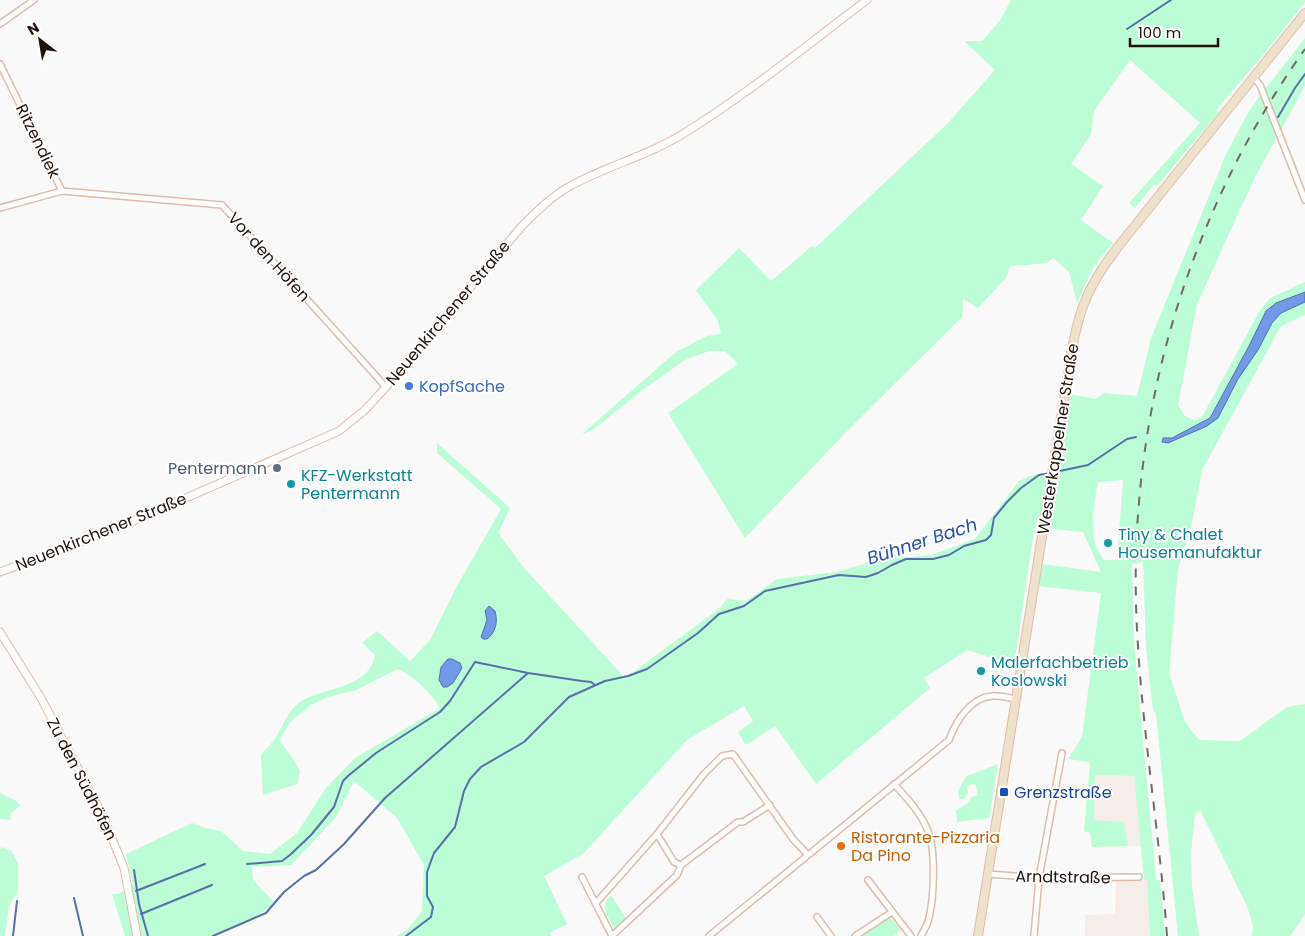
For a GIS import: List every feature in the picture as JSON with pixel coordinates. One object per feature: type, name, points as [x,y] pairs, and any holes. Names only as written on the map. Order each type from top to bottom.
[{"type":"main road","name":"Westerkappelner Straße","points":[[978,936],[1077,322],[1091,286],[1117,248],[1305,13]]},
{"type":"street","points":[[0,24],[34,0]]},
{"type":"street","name":"Neuenkirchener Straße","points":[[0,572],[115,529],[340,431],[365,410],[386,387],[522,226],[544,205],[570,186],[660,146],[684,133],[726,106],[867,0]]},
{"type":"street","name":"Ritzendiek","points":[[0,64],[62,191]]},
{"type":"street","points":[[1254,78],[1260,85],[1305,200]]},
{"type":"street","name":"Vor den Höfen","points":[[0,208],[62,191],[222,205],[386,387]]},
{"type":"street","name":"Zu den Südhöfen","points":[[0,632],[40,698],[103,816],[124,868],[137,936]]},
{"type":"street","points":[[710,936],[949,740],[954,727],[963,714],[977,702],[991,696],[1016,699]]},
{"type":"street","points":[[1034,936],[1039,878],[1062,753]]},
{"type":"street","points":[[596,903],[657,834],[704,774],[722,756],[733,754],[793,838],[808,855]]},
{"type":"street","points":[[894,784],[916,809],[928,831],[933,859],[929,920],[921,936]]},
{"type":"street","points":[[582,877],[612,936],[677,875],[681,865],[738,822],[743,822],[770,804]]},
{"type":"street","points":[[657,834],[674,862],[681,865]]},
{"type":"street","name":"Arndtstraße","points":[[988,874],[1039,878],[1139,877]]},
{"type":"street","points":[[868,880],[912,936]]},
{"type":"street","points":[[855,936],[892,912]]},
{"type":"street","points":[[817,917],[831,936]]},
{"type":"shaded area","points":[[1095,775],[1134,776],[1141,846],[1128,846],[1124,822],[1094,820]]},
{"type":"shaded area","points":[[1116,880],[1147,880],[1150,936],[1085,936],[1085,915],[1115,914]]},
{"type":"green space","points":[[1011,0],[1305,0],[1305,2],[1265,53],[1216,110],[1219,112],[1157,186],[1154,184],[1135,208],[1129,203],[1200,123],[1130,60],[1094,111],[1091,134],[1071,164],[1103,186],[1081,220],[1113,243],[1094,266],[1077,303],[1069,272],[1053,258],[1047,263],[1010,266],[1006,278],[978,308],[963,299],[962,317],[851,427],[745,538],[668,413],[738,364],[725,351],[709,351],[685,360],[641,391],[593,430],[582,434],[676,352],[707,336],[721,334],[718,321],[696,290],[739,248],[771,281],[812,246],[815,248],[947,124],[995,70],[964,41],[982,41],[1000,21]]},
{"type":"green space","points":[[1305,38],[1305,86],[1255,177],[1197,304],[1178,405],[1185,416],[1194,420],[1202,417],[1259,312],[1270,298],[1305,282],[1305,315],[1281,326],[1202,470],[1191,528],[1178,569],[1169,673],[1185,722],[1199,740],[1240,741],[1287,707],[1305,704],[1305,914],[1290,936],[1252,936],[1253,926],[1247,906],[1200,810],[1195,814],[1191,853],[1192,888],[1199,936],[1178,936],[1156,714],[1153,710],[1146,648],[1143,562],[1132,564],[1134,643],[1156,880],[1160,880],[1165,936],[1150,936],[1147,880],[1144,880],[1134,776],[1095,775],[1094,820],[1124,822],[1128,846],[1092,847],[1090,833],[1084,831],[1090,762],[1068,759],[1082,737],[1101,593],[1037,586],[1042,564],[1101,572],[1083,532],[1047,528],[1071,394],[1095,399],[1104,393],[1137,396],[1151,338],[1226,154],[1249,111]],"holes":[[[1123,480],[1117,560],[1104,560],[1098,552],[1095,542],[1093,522],[1098,482]]]},
{"type":"green space","points":[[437,443],[510,508],[498,533],[525,569],[625,678],[720,608],[727,599],[746,601],[777,579],[837,572],[884,558],[889,550],[899,558],[931,555],[975,539],[1019,481],[1036,474],[1046,478],[1041,512],[1034,531],[1014,665],[967,650],[924,678],[930,688],[816,784],[775,726],[746,745],[738,732],[753,721],[744,706],[687,740],[583,854],[544,876],[567,924],[549,933],[551,936],[397,936],[407,930],[422,911],[424,865],[397,818],[354,781],[336,817],[291,865],[252,867],[253,880],[275,903],[257,916],[216,936],[125,936],[112,894],[118,894],[133,885],[126,854],[192,823],[221,831],[243,851],[270,854],[297,833],[326,788],[355,758],[440,708],[422,686],[398,669],[356,690],[328,697],[311,705],[291,721],[279,740],[300,771],[297,784],[263,795],[261,755],[276,737],[292,710],[300,702],[310,697],[344,686],[364,675],[371,666],[375,655],[362,643],[377,631],[410,661],[430,640],[457,586],[501,509],[437,453]],"holes":[[[456,660],[461,671],[453,683],[439,680],[441,667]]]},
{"type":"green space","points":[[998,764],[989,818],[957,822],[956,810],[970,802],[971,797],[978,795],[975,784],[967,786],[968,793],[964,799],[959,799],[958,791],[966,776]]},
{"type":"green space","points":[[0,792],[20,805],[11,813],[10,820],[0,819]]},
{"type":"green space","points":[[2,847],[12,851],[18,864],[18,891],[9,906],[5,936],[0,936],[0,849]]},
{"type":"green space","points":[[611,895],[626,918],[614,929],[605,911],[605,904]]},
{"type":"green space","points":[[890,917],[901,930],[894,936],[862,936]]},
{"type":"water","points":[[1305,292],[1305,302],[1281,313],[1272,323],[1258,350],[1238,379],[1218,418],[1207,426],[1168,443],[1162,442],[1163,438],[1172,438],[1210,418],[1266,311],[1276,303]]},
{"type":"water","points":[[489,606],[495,611],[496,626],[487,639],[483,639],[481,637],[487,620],[485,611]]},
{"type":"water","points":[[448,659],[460,663],[462,668],[453,683],[443,687],[439,680],[441,667]]},
{"type":"waterway","points":[[1127,29],[1171,0]]},
{"type":"waterway","points":[[1278,117],[1305,74]]},
{"type":"waterway","name":"Bühner Bach","points":[[1055,472],[1088,465],[1127,439],[1136,437]]},
{"type":"waterway","name":"Bühner Bach","points":[[406,936],[431,917],[433,907],[427,896],[427,872],[434,853],[455,827],[464,791],[470,779],[481,767],[524,742],[569,697],[605,681],[628,676],[647,669],[698,633],[719,614],[744,606],[765,591],[839,575],[866,577],[906,559],[933,559],[949,555],[964,546],[986,540],[991,535],[994,518],[1007,502],[1021,488],[1039,475],[1050,473]]},
{"type":"waterway","points":[[247,864],[282,861],[290,855],[311,835],[334,807],[343,781],[376,753],[440,712],[450,701],[475,662],[528,673]]},
{"type":"waterway","points":[[213,936],[266,913],[284,892],[304,876],[316,870],[344,844],[385,798],[528,673],[591,682],[595,685]]},
{"type":"waterway","points":[[136,891],[205,864]]},
{"type":"waterway","points":[[134,870],[139,904],[148,936]]},
{"type":"waterway","points":[[141,914],[212,885]]},
{"type":"waterway","points":[[74,898],[83,936]]},
{"type":"waterway","points":[[13,936],[17,901]]},
{"type":"railway","points":[[1167,936],[1138,645],[1136,603],[1137,529],[1144,456],[1157,383],[1176,313],[1200,243],[1229,176],[1265,111],[1305,49]]},
{"type":"place","name":"KopfSache","points":[[409,386]]},
{"type":"place","name":"Pentermann","points":[[277,468]]},
{"type":"place","name":"KFZ-Werkstatt Pentermann","points":[[291,484]]},
{"type":"place","name":"Tiny & Chalet Housemanufaktur","points":[[1108,543]]},
{"type":"place","name":"Malerfachbetrieb Koslowski","points":[[981,671]]},
{"type":"place","name":"Grenzstraße","points":[[1004,792]]},
{"type":"place","name":"Ristorante-Pizzaria Da Pino","points":[[841,846]]}]
